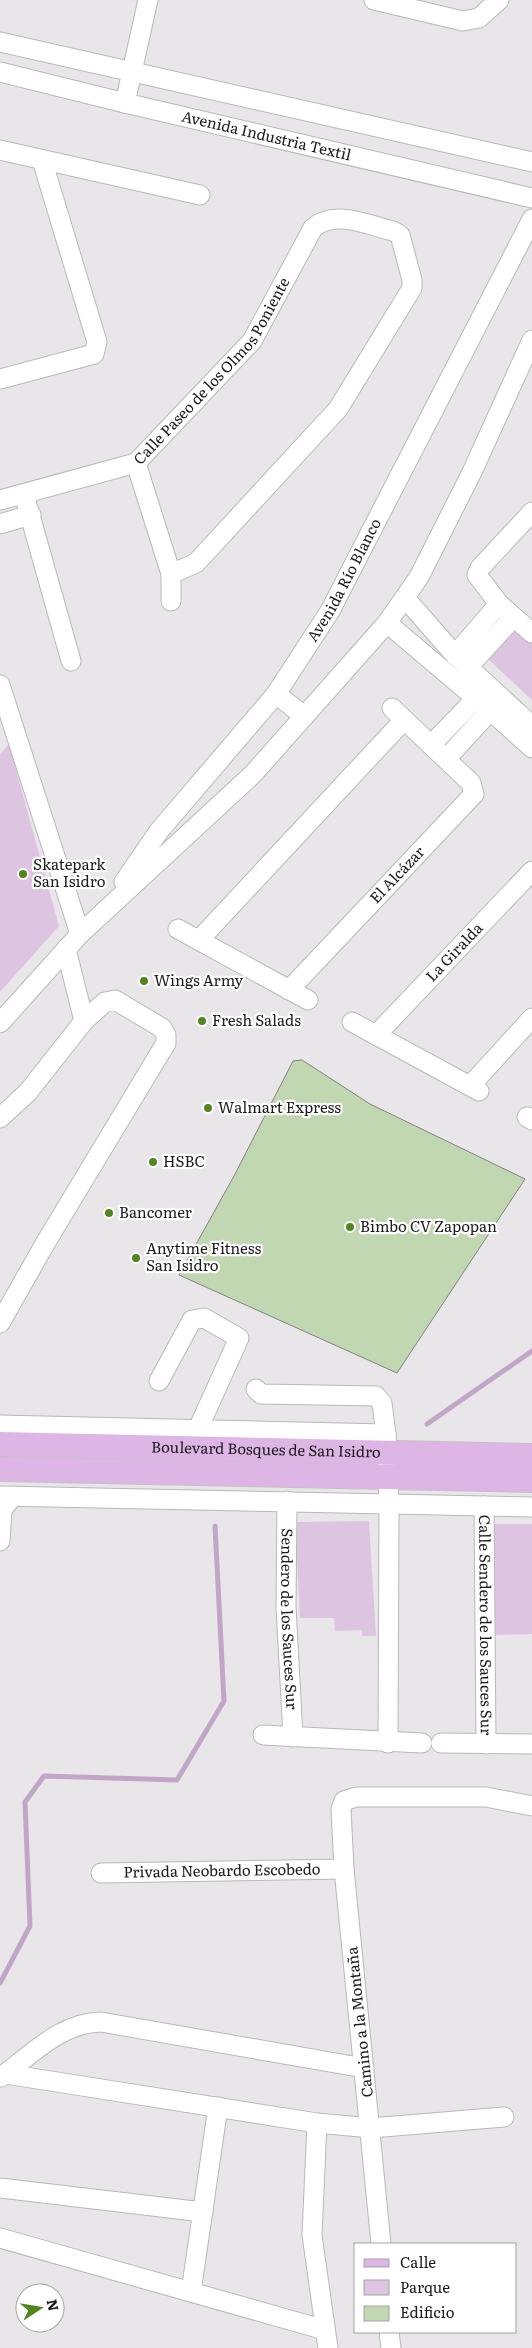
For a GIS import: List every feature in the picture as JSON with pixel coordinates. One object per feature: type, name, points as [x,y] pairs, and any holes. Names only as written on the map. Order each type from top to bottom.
[{"type":"main road","name":"Boulevard Bosques de San Isidro","points":[[0,1444],[231,1439],[386,1443],[531,1454]]},
{"type":"main road","name":"Boulevard Bosques de San Isidro","points":[[0,1469],[532,1480]]},
{"type":"street","points":[[125,103],[148,0]]},
{"type":"street","points":[[374,0],[463,21],[479,18],[499,0]]},
{"type":"street","points":[[0,42],[532,162]]},
{"type":"street","name":"Avenida Industria Textil","points":[[0,72],[532,198]]},
{"type":"street","points":[[0,150],[200,195]]},
{"type":"street","points":[[0,379],[94,354],[97,342],[42,160]]},
{"type":"street","name":"Calle Paseo de los Olmos Poniente","points":[[0,500],[136,463],[252,340],[313,228],[322,220],[334,218],[393,231],[400,235],[412,280],[412,288],[338,409],[196,563],[171,574]]},
{"type":"street","name":"Avenida Río Blanco","points":[[107,908],[159,831],[276,694],[330,611],[532,219]]},
{"type":"street","name":"Avenida Río Blanco","points":[[0,1023],[80,934],[253,774],[406,599],[472,472],[532,340]]},
{"type":"street","points":[[136,463],[171,574],[171,601]]},
{"type":"street","points":[[24,494],[71,661]]},
{"type":"street","points":[[532,512],[480,568],[478,575],[499,604],[532,633]]},
{"type":"street","points":[[0,524],[31,515]]},
{"type":"street","points":[[406,599],[462,661],[482,691]]},
{"type":"street","points":[[462,661],[499,604]]},
{"type":"street","points":[[462,661],[514,618]]},
{"type":"street","points":[[387,623],[482,691],[497,704],[532,726]]},
{"type":"street","points":[[0,685],[80,934]]},
{"type":"street","points":[[431,745],[482,691]]},
{"type":"street","points":[[276,694],[304,716]]},
{"type":"street","points":[[497,704],[532,748]]},
{"type":"street","points":[[446,759],[497,704]]},
{"type":"street","name":"El Alcázar","points":[[199,940],[398,714],[472,782],[474,794],[289,990]]},
{"type":"street","name":"La Giralda","points":[[376,1035],[532,871]]},
{"type":"street","points":[[178,929],[308,1000]]},
{"type":"street","points":[[66,949],[84,1022]]},
{"type":"street","points":[[0,1118],[28,1092],[84,1022],[105,1002],[116,1000],[162,1028],[166,1036],[166,1043],[50,1234],[0,1323]]},
{"type":"street","points":[[352,1022],[474,1089],[532,1018]]},
{"type":"street","points":[[159,1381],[192,1320],[204,1318],[239,1338],[198,1429]]},
{"type":"street","points":[[256,1389],[262,1394],[376,1396],[382,1403],[389,1504],[388,1743]]},
{"type":"street","name":"Boulevard Bosques de San Isidro","points":[[0,1425],[198,1429],[231,1439]]},
{"type":"street","points":[[222,1500],[231,1439]]},
{"type":"street","points":[[0,1541],[2,1510],[6,1496],[532,1507]]},
{"type":"street","name":"Sendero de los Sauces Sur","points":[[287,1501],[286,1607],[293,1736]]},
{"type":"street","name":"Calle Sendero de los Sauces Sur","points":[[484,1506],[486,1744]]},
{"type":"street","points":[[263,1735],[388,1743],[422,1743]]},
{"type":"street","points":[[441,1743],[532,1744]]},
{"type":"street","name":"Camino a la Montaña","points":[[381,2243],[344,1869],[341,1809],[344,1801],[356,1797],[486,1798],[532,1806]]},
{"type":"street","name":"Privada Neobardo Escobedo","points":[[101,1873],[344,1869]]},
{"type":"street","points":[[3,2076],[62,2032],[86,2022],[101,2022],[364,2068]]},
{"type":"street","points":[[3,2076],[317,2123],[371,2128],[504,2117]]},
{"type":"street","points":[[191,2292],[218,2108]]},
{"type":"street","points":[[0,2238],[191,2292],[326,2339],[312,2235],[317,2123]]},
{"type":"street","points":[[0,2188],[203,2212]]},
{"type":"street","points":[[390,2333],[391,2348]]},
{"type":"green space","points":[[516,627],[532,643],[532,700],[488,659]]},
{"type":"green space","name":"Skatepark San Isidro","points":[[9,744],[59,926],[0,992],[0,754]]},
{"type":"green space","points":[[369,1521],[376,1636],[362,1636],[362,1630],[335,1631],[334,1618],[300,1618],[295,1522]]},
{"type":"green space","points":[[494,1524],[532,1524],[532,1634],[495,1635]]},
{"type":"building","name":"Bimbo CV Zapopan","points":[[302,1060],[370,1104],[525,1179],[397,1373],[179,1275],[234,1176],[293,1061]]},
{"type":"waterway","points":[[427,1424],[532,1351]]},
{"type":"waterway","points":[[0,1983],[30,1926],[25,1802],[44,1776],[177,1780],[224,1701],[215,1526]]},
{"type":"place","name":"Skatepark San Isidro","points":[[23,874]]},
{"type":"place","name":"Wings Army","points":[[144,981]]},
{"type":"place","name":"Fresh Salads","points":[[202,1021]]},
{"type":"place","name":"Walmart Express","points":[[208,1108]]},
{"type":"place","name":"HSBC","points":[[153,1162]]},
{"type":"place","name":"Bancomer","points":[[109,1213]]},
{"type":"place","name":"Bimbo CV Zapopan","points":[[350,1227]]},
{"type":"place","name":"Anytime Fitness San Isidro","points":[[136,1258]]}]
